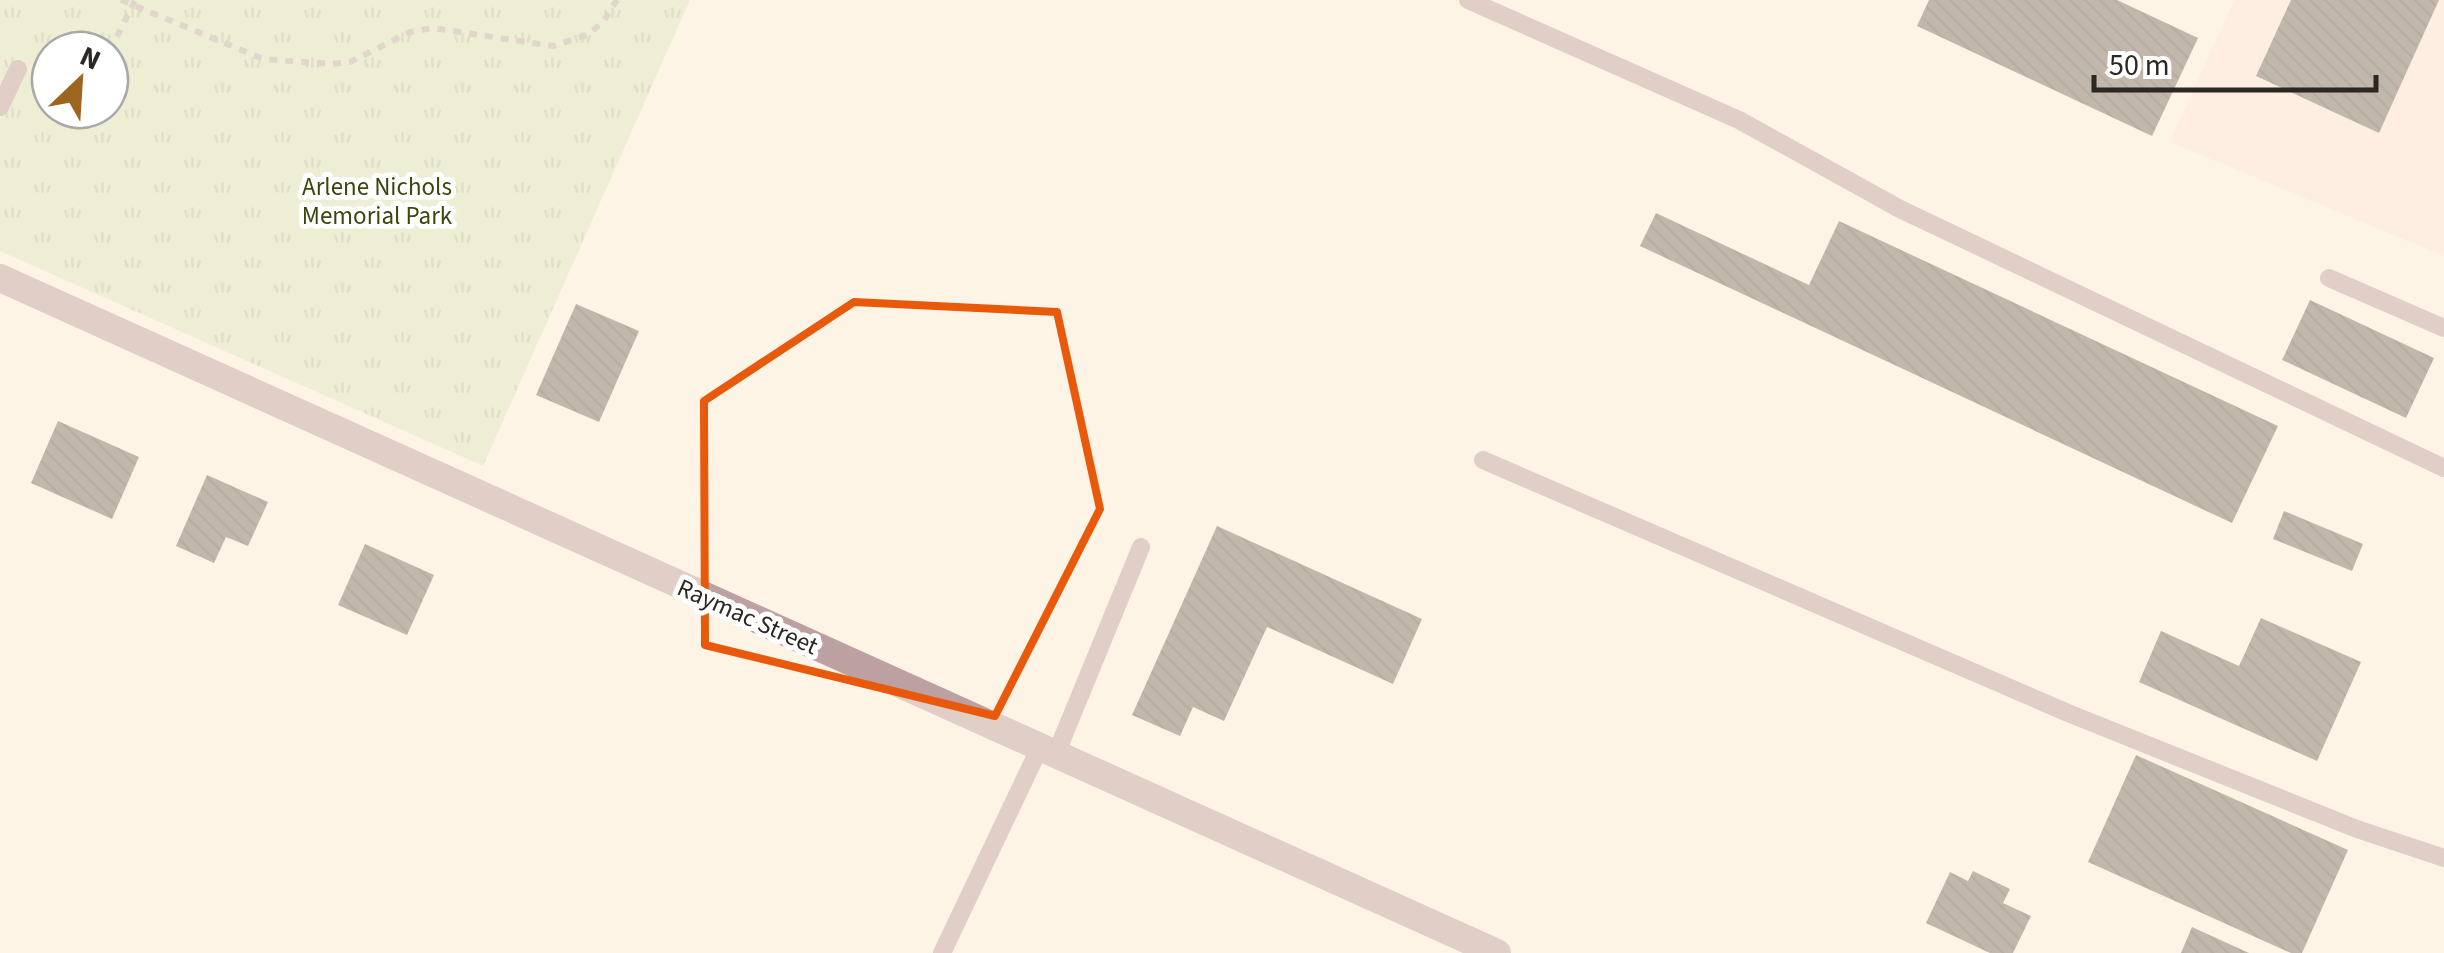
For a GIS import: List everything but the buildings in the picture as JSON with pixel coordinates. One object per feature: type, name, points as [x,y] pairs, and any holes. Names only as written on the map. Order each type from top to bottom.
[{"type":"street","name":"Raymac Street","points":[[0,278],[1496,953]]},
{"type":"lane","points":[[1468,0],[1740,120],[1900,209],[2444,468]]},
{"type":"lane","points":[[0,107],[18,68]]},
{"type":"lane","points":[[2328,278],[2444,328]]},
{"type":"lane","points":[[1483,460],[2068,713],[2357,829],[2444,858]]},
{"type":"lane","points":[[942,953],[1048,751],[1142,547]]},
{"type":"path","points":[[121,0],[263,59],[331,64],[350,62],[410,32],[433,28],[553,46],[587,35],[603,22],[618,0]]},
{"type":"path","points":[[120,30],[134,3]]},
{"type":"highlighted area","points":[[854,302],[1057,312],[1100,509],[995,716],[705,645],[704,401]]},
{"type":"shaded area","points":[[2234,0],[2444,0],[2444,256],[2170,142]]},
{"type":"green space","name":"Arlene Nichols Memorial Park","points":[[0,0],[690,0],[483,466],[0,251]]}]
